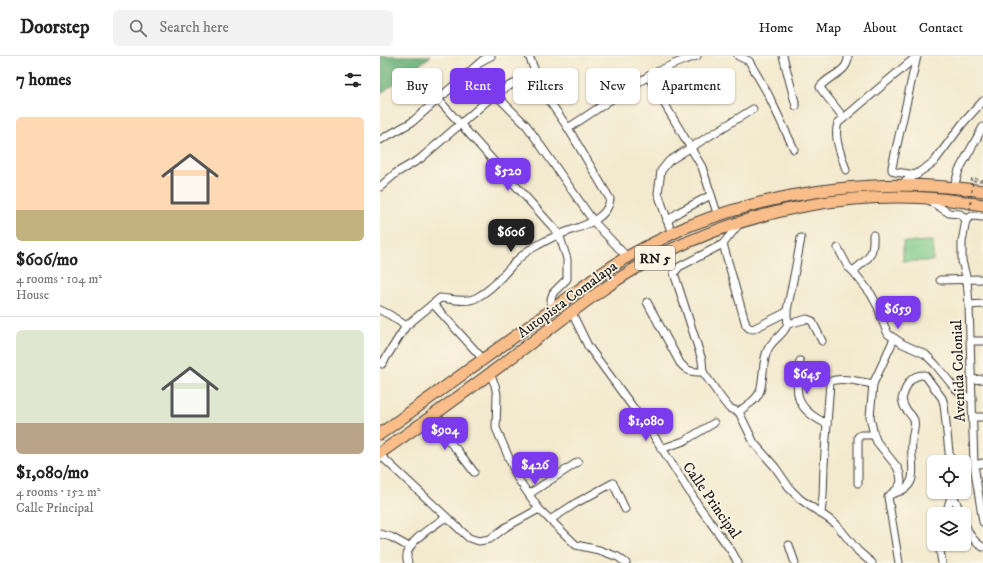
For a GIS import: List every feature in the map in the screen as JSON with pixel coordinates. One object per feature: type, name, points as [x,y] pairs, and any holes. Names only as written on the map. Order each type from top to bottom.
[{"type":"highway","name":"Autopista Comalapa","points":[[380,434],[552,309],[627,257],[690,226],[753,204],[816,192],[902,185],[954,187],[983,191]]},
{"type":"highway","name":"Autopista Comalapa","points":[[380,454],[610,285],[643,264],[688,242],[740,222],[788,209],[838,201],[878,198],[927,199],[962,201],[983,205]]},
{"type":"street","points":[[442,95],[483,60],[491,56]]},
{"type":"street","points":[[529,56],[533,68]]},
{"type":"street","points":[[664,68],[696,56]]},
{"type":"street","points":[[738,56],[749,61],[768,94],[794,149]]},
{"type":"street","points":[[783,56],[796,106]]},
{"type":"street","points":[[844,118],[820,87],[825,81],[842,70],[846,65],[848,56]]},
{"type":"street","points":[[846,170],[838,143],[836,129],[838,123],[917,56]]},
{"type":"street","points":[[917,56],[892,166],[892,170],[895,172],[917,175]]},
{"type":"street","points":[[568,128],[648,76]]},
{"type":"street","points":[[902,185],[934,162],[963,123],[983,101]]},
{"type":"street","points":[[442,103],[460,125],[559,234],[567,259],[567,279],[553,293],[550,299],[552,309]]},
{"type":"street","points":[[380,140],[412,122],[432,104]]},
{"type":"street","points":[[380,187],[396,173],[420,159],[484,104]]},
{"type":"street","points":[[505,104],[528,126],[594,222],[627,257]]},
{"type":"street","points":[[382,364],[406,326],[440,298],[467,300],[475,299],[492,288],[512,265],[534,247],[559,234],[594,222],[610,206],[610,199],[568,128],[551,104]]},
{"type":"street","points":[[664,104],[702,167],[718,216]]},
{"type":"street","points":[[672,234],[658,193],[661,171],[669,161],[753,109]]},
{"type":"street","points":[[954,187],[959,170],[983,127]]},
{"type":"street","points":[[667,221],[678,212],[711,195]]},
{"type":"street","points":[[927,199],[944,211],[951,214],[960,214],[966,220],[972,216],[983,217]]},
{"type":"street","name":"Avenida Colonial","points":[[966,220],[962,242],[962,261],[967,280],[970,304],[974,465],[980,489],[983,518]]},
{"type":"street","points":[[740,222],[723,244],[679,268],[674,273],[702,360],[703,372],[729,408],[739,412],[754,443],[775,467],[791,490],[800,499],[836,524],[858,551],[872,563]]},
{"type":"street","points":[[853,271],[864,262],[873,250],[873,235]]},
{"type":"street","points":[[788,324],[786,312],[795,279],[801,238]]},
{"type":"street","points":[[723,244],[746,325],[753,329],[786,312]]},
{"type":"street","points":[[838,248],[848,267],[853,271],[871,294],[878,307],[888,334],[894,339],[925,354],[936,364],[953,386],[962,394],[972,399]]},
{"type":"street","points":[[940,280],[967,280],[983,278]]},
{"type":"street","points":[[647,302],[685,369],[690,372],[703,372]]},
{"type":"street","points":[[433,304],[483,359]]},
{"type":"street","points":[[970,304],[983,304]]},
{"type":"street","points":[[380,310],[406,326]]},
{"type":"street","name":"Calle Principal","points":[[572,312],[588,346],[661,449],[738,563]]},
{"type":"street","points":[[739,412],[745,406],[754,401],[760,391],[768,348],[779,337],[788,324],[807,319],[812,321],[822,340]]},
{"type":"street","points":[[894,339],[873,384],[870,417],[877,442],[897,467],[900,474],[901,482],[898,488],[888,498],[898,563]]},
{"type":"street","points":[[971,341],[983,341]]},
{"type":"street","points":[[800,361],[796,383],[797,394],[800,402],[807,412],[827,424]]},
{"type":"street","points":[[490,374],[495,385],[496,428],[518,479],[539,509],[576,545],[599,550],[618,557],[626,563]]},
{"type":"street","points":[[891,494],[901,492],[912,482],[912,441],[914,420],[911,414],[904,407],[902,399],[912,378],[918,375],[924,375],[942,398],[944,404],[949,455]]},
{"type":"street","points":[[972,380],[983,379]]},
{"type":"street","points":[[821,513],[830,382],[834,380],[847,380],[873,384]]},
{"type":"street","points":[[973,417],[983,417]]},
{"type":"street","points":[[428,419],[458,451],[474,472]]},
{"type":"street","points":[[661,449],[684,441],[714,423]]},
{"type":"street","points":[[858,483],[858,437],[861,435],[874,435]]},
{"type":"street","points":[[380,454],[469,538],[479,542],[490,539],[506,527],[539,509]]},
{"type":"street","points":[[529,494],[578,462]]},
{"type":"street","points":[[974,465],[983,463]]},
{"type":"street","points":[[550,520],[576,503],[613,483],[625,509]]},
{"type":"street","points":[[408,563],[407,553],[409,547],[419,537],[446,517]]},
{"type":"street","points":[[380,534],[391,537],[409,547]]},
{"type":"street","points":[[971,537],[976,543],[983,547]]},
{"type":"street","points":[[789,545],[795,563]]},
{"type":"street","points":[[940,551],[942,563]]},
{"type":"path","points":[[972,178],[983,180]]},
{"type":"path","points":[[970,210],[973,181],[983,180]]},
{"type":"green space","points":[[380,56],[431,56],[415,68],[392,68],[392,85],[380,94]]},
{"type":"green space","points":[[933,241],[933,261],[903,261],[903,242]]}]
